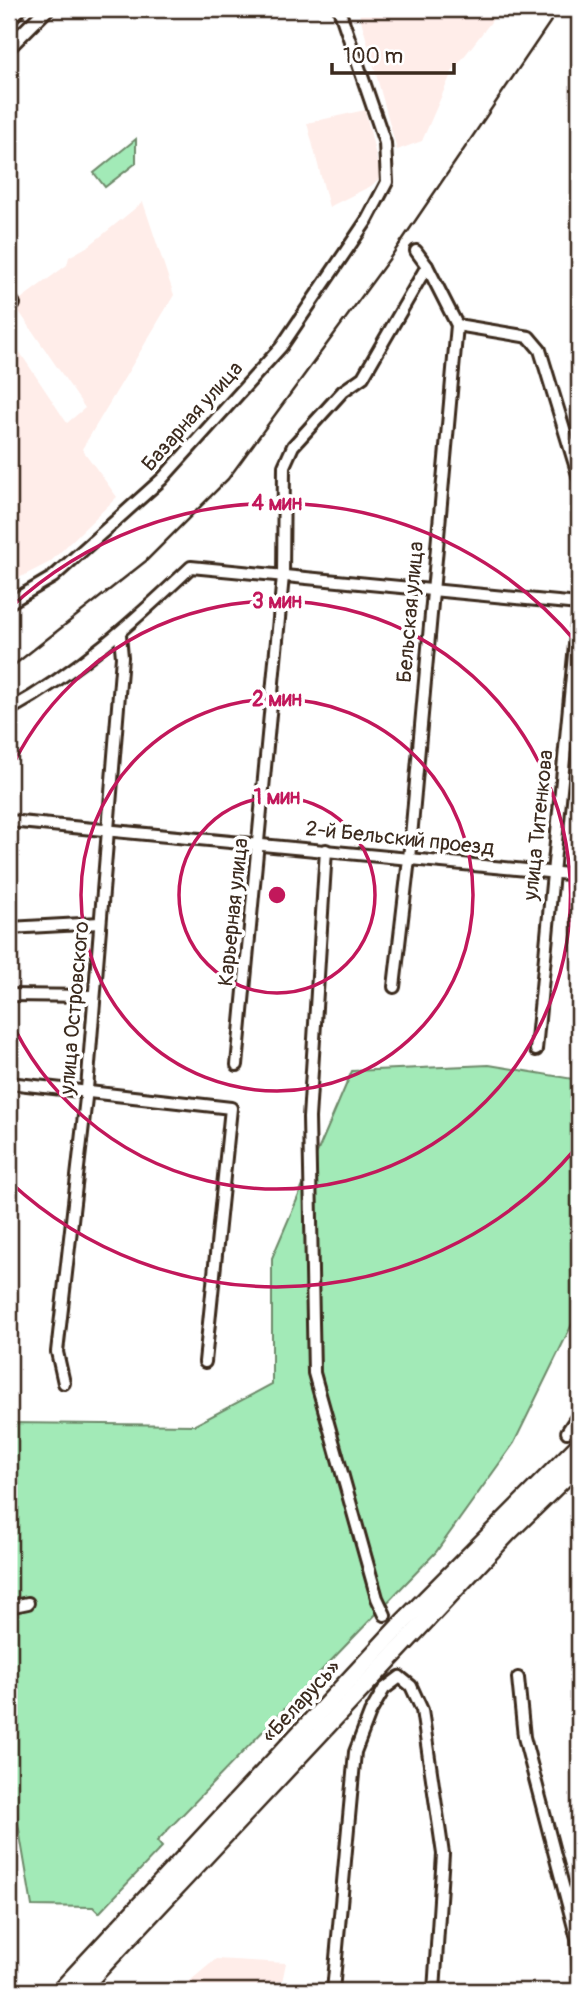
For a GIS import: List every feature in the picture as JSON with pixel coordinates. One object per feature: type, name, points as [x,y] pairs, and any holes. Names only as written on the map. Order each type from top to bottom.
[{"type":"highway","name":"«Беларусь»","points":[[60,1991],[403,1622],[579,1445]]},
{"type":"highway","name":"«Беларусь»","points":[[79,1991],[439,1605],[579,1464]]},
{"type":"main road","points":[[9,19],[19,9]]},
{"type":"main road","points":[[9,47],[47,9]]},
{"type":"street","name":"Базарная улица","points":[[10,599],[53,577],[162,480],[281,347],[367,220],[387,182],[385,143],[340,9]]},
{"type":"street","points":[[416,251],[428,266],[457,325],[529,337],[540,350],[579,478]]},
{"type":"street","name":"Карьерная улица","points":[[237,1065],[283,576],[284,466],[293,446],[342,391],[363,377],[428,266]]},
{"type":"street","name":"Бельская улица","points":[[394,986],[409,859],[431,590],[457,325]]},
{"type":"street","points":[[9,710],[43,691],[120,635],[191,567],[579,604]]},
{"type":"street","name":"улица Титенкова","points":[[536,1050],[579,604]]},
{"type":"street","name":"улица Островского","points":[[64,1383],[57,1352],[87,1089],[122,657],[120,635]]},
{"type":"street","name":"2-й Бельский проезд","points":[[9,821],[579,875]]},
{"type":"street","points":[[326,850],[309,1118],[314,1373],[377,1598],[385,1615]]},
{"type":"street","points":[[9,928],[100,923]]},
{"type":"street","points":[[9,995],[94,996]]},
{"type":"street","points":[[9,1083],[87,1089],[231,1108],[205,1362]]},
{"type":"street","points":[[567,1432],[579,1414]]},
{"type":"street","points":[[9,1607],[28,1603]]},
{"type":"street","points":[[332,1991],[355,1752],[384,1689],[400,1677],[411,1686],[422,1710],[443,1854],[434,1991]]},
{"type":"street","points":[[518,1678],[524,1737],[577,1939],[579,1972]]},
{"type":"shaded area","points":[[358,9],[501,9],[452,72],[422,141],[397,150]]},
{"type":"shaded area","points":[[365,110],[381,177],[371,186],[329,207],[307,123]]},
{"type":"shaded area","points":[[143,202],[174,295],[82,449],[117,497],[50,562],[15,580],[9,571],[9,336],[67,423],[85,408],[14,304],[67,265],[69,257],[90,245]]},
{"type":"shaded area","points":[[216,1959],[286,1963],[280,1991],[178,1991]]},
{"type":"green space","points":[[136,139],[136,163],[105,187],[94,173]]},
{"type":"green space","points":[[489,1065],[579,1080],[579,1310],[514,1443],[436,1552],[157,1841],[162,1847],[99,1913],[93,1907],[32,1906],[9,1770],[9,1423],[195,1425],[272,1384],[272,1258],[352,1071]]},
{"type":"railway","points":[[9,669],[146,561],[228,479],[390,258],[559,9]]}]
